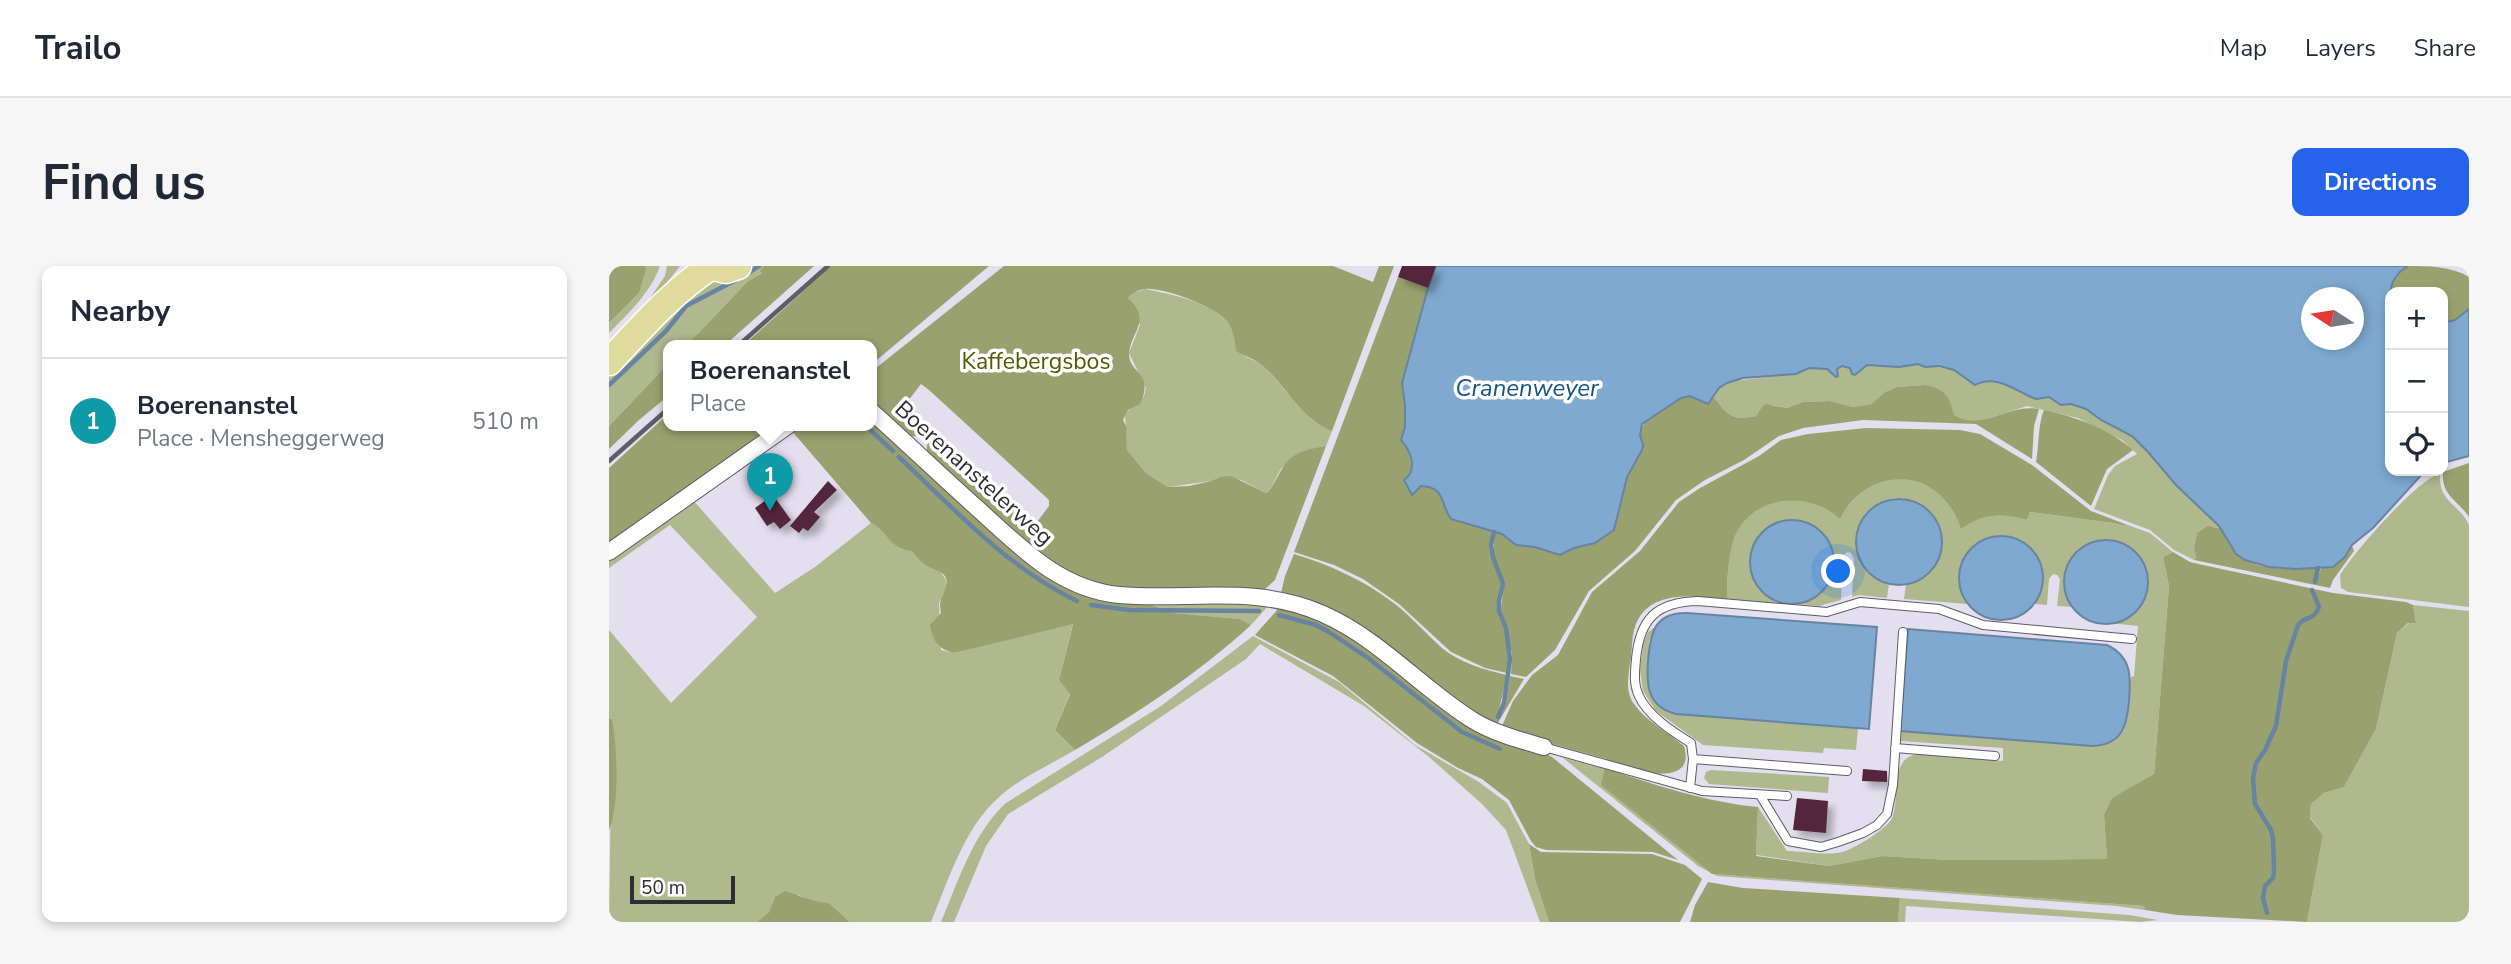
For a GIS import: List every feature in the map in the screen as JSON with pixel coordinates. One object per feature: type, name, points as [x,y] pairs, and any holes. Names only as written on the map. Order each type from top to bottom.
[{"type":"main road","points":[[665,301],[675,280],[687,266]]},
{"type":"main road","points":[[609,362],[665,301],[683,290],[710,266],[726,270],[738,266]]},
{"type":"street","name":"Boerenanstelerweg","points":[[877,417],[1019,548],[1061,578],[1094,591],[1119,595],[1262,597],[1322,613],[1364,637],[1475,721],[1496,732],[1544,747]]},
{"type":"street","points":[[609,552],[780,431]]},
{"type":"lane","points":[[1690,788],[1693,759],[1691,743],[1643,704],[1635,679],[1638,645],[1648,620],[1660,608],[1677,601],[1698,600],[1827,612],[1860,602],[1873,603],[1939,609],[1983,625],[2132,639]]},
{"type":"lane","points":[[1760,795],[1788,841],[1821,846],[1838,842],[1877,825],[1887,814],[1893,785],[1903,632]]},
{"type":"lane","points":[[1544,747],[1702,791],[1787,796]]},
{"type":"lane","points":[[1895,748],[1995,756]]},
{"type":"lane","points":[[1693,759],[1847,771]]},
{"type":"green space","points":[[609,266],[645,266],[646,269],[639,293],[609,323]]},
{"type":"green space","points":[[645,266],[660,266],[645,294],[609,333],[609,323],[639,293]]},
{"type":"green space","points":[[667,266],[680,266],[651,303],[644,307],[665,276]]},
{"type":"green space","points":[[747,266],[764,266],[761,270],[763,272],[748,281],[692,340],[663,340],[663,369],[609,426],[609,371],[690,291]]},
{"type":"green space","points":[[764,266],[814,266],[731,340],[692,340],[748,281],[762,273],[760,271]]},
{"type":"green space","name":"Kaffebergsbos","points":[[831,266],[989,266],[877,360],[877,340],[750,340]]},
{"type":"green space","name":"Kaffebergsbos","points":[[1004,266],[1333,266],[1373,282],[1379,266],[1394,266],[1332,431],[1309,417],[1270,372],[1236,351],[1231,327],[1215,312],[1190,300],[1153,289],[1141,290],[1128,298],[1139,313],[1140,320],[1130,346],[1130,361],[1145,385],[1140,404],[1128,410],[1123,420],[1126,426],[1127,450],[1146,473],[1168,487],[1189,486],[1231,476],[1266,493],[1286,463],[1295,455],[1326,446],[1275,580],[1262,592],[1127,590],[1080,580],[1043,560],[926,453],[928,441],[932,437],[942,436],[1032,521],[1037,522],[1049,506],[1049,500],[921,384],[908,401],[927,426],[922,433],[910,437],[877,409],[877,367]]},
{"type":"green space","points":[[2408,266],[2462,273],[2469,277],[2469,309],[2455,320],[2448,322],[2448,287],[2391,287],[2401,271]]},
{"type":"green space","points":[[1398,277],[1428,288],[1405,400],[1405,427],[1401,440],[1410,459],[1413,494],[1421,486],[1433,489],[1447,507],[1451,519],[1492,531],[1491,553],[1501,585],[1497,606],[1505,630],[1509,656],[1507,673],[1485,668],[1451,652],[1399,604],[1363,579],[1334,565],[1294,552]]},
{"type":"green space","points":[[1145,289],[1198,303],[1226,320],[1243,354],[1270,373],[1310,418],[1332,431],[1326,446],[1290,461],[1281,469],[1266,493],[1241,480],[1220,477],[1211,481],[1168,487],[1146,473],[1127,450],[1125,414],[1144,396],[1146,388],[1129,353],[1140,325],[1128,298],[1130,294]]},
{"type":"green space","points":[[1918,364],[1954,370],[1976,385],[1994,381],[2036,399],[2050,397],[2061,405],[2071,404],[2086,409],[2132,436],[2176,485],[2222,529],[2213,527],[2197,533],[2194,560],[2174,550],[2150,530],[2094,509],[2108,475],[2115,466],[2137,454],[2122,440],[2078,418],[2027,406],[1981,421],[1964,422],[1954,416],[1924,385],[1897,387],[1885,392],[1871,404],[1853,407],[1830,401],[1803,402],[1787,408],[1773,405],[1761,408],[1756,416],[1741,418],[1727,413],[1714,397],[1719,388],[1733,381],[1796,374],[1809,368],[1827,369],[1834,376],[1842,366],[1850,368],[1852,374],[1859,373],[1861,368],[1867,365],[1899,367]]},
{"type":"green space","points":[[663,369],[663,400],[609,449],[609,426]]},
{"type":"green space","points":[[1924,385],[1945,394],[1954,415],[1964,420],[1974,421],[2027,408],[2039,409],[2034,426],[2032,459],[1976,424],[1863,420],[1803,428],[1779,436],[1676,500],[1635,551],[1589,591],[1555,650],[1526,677],[1511,674],[1512,654],[1501,609],[1504,582],[1493,553],[1495,532],[1513,543],[1560,555],[1584,546],[1618,514],[1628,474],[1642,450],[1640,433],[1645,421],[1681,398],[1690,396],[1708,404],[1714,397],[1727,413],[1741,418],[1756,416],[1766,404],[1787,408],[1803,402],[1830,401],[1853,407],[1871,404],[1885,392],[1897,387]]},
{"type":"green space","points":[[2044,410],[2091,424],[2113,435],[2133,450],[2107,469],[2091,506],[2036,462]]},
{"type":"green space","points":[[663,419],[663,431],[774,431],[609,547],[609,468]]},
{"type":"green space","points":[[877,424],[1022,557],[1174,613],[1240,619],[1251,625],[1210,660],[1166,692],[1075,750],[1055,730],[1070,694],[1059,680],[1073,624],[954,653],[940,647],[930,625],[941,613],[941,598],[947,581],[945,577],[924,564],[912,551],[893,543],[871,523],[792,431],[877,431]]},
{"type":"green space","points":[[1866,428],[1960,430],[1980,434],[2032,465],[2091,511],[2125,526],[2030,512],[2027,520],[2009,516],[1985,517],[1961,529],[1952,508],[1938,493],[1922,484],[1904,479],[1886,481],[1868,488],[1853,501],[1840,519],[1827,509],[1812,503],[1781,501],[1766,505],[1742,524],[1734,539],[1729,561],[1727,599],[1687,597],[1660,601],[1640,616],[1634,630],[1628,681],[1631,699],[1645,716],[1684,746],[1685,760],[1681,768],[1672,773],[1659,774],[1610,770],[1701,797],[1758,807],[1756,856],[1829,866],[1882,856],[1950,860],[2107,859],[2104,815],[2112,798],[2154,774],[2169,586],[2163,557],[2173,552],[2190,562],[2333,593],[2406,602],[2413,605],[2416,623],[2408,623],[2397,633],[2376,729],[2344,787],[2324,793],[2311,804],[2310,818],[2323,835],[2307,922],[2177,915],[2145,910],[2144,906],[1712,874],[1601,785],[1607,759],[1534,739],[1502,726],[1513,701],[1532,675],[1558,655],[1592,592],[1640,551],[1679,502],[1759,456],[1781,440],[1808,434]]},
{"type":"green space","points":[[2469,463],[2469,517],[2447,492],[2443,476],[2448,476],[2448,470]]},
{"type":"green space","points":[[2440,476],[2442,491],[2469,525],[2469,607],[2348,592],[2341,588],[2340,575],[2358,550],[2401,503],[2429,479]]},
{"type":"green space","points":[[1899,478],[1918,482],[1935,490],[1967,524],[1997,515],[2027,520],[2030,512],[2124,526],[2125,524],[2150,533],[2173,552],[2163,557],[2169,586],[2154,774],[2112,799],[2104,815],[2107,859],[1950,860],[1882,856],[1829,866],[1756,855],[1758,807],[1787,851],[1836,853],[1862,843],[1889,822],[1894,809],[1899,770],[1909,757],[1919,754],[2003,761],[2003,748],[1900,741],[1900,731],[2092,746],[2105,744],[2115,738],[2125,722],[2131,677],[2134,676],[2138,626],[2110,623],[2132,613],[2146,593],[2132,549],[2118,542],[2094,542],[2068,598],[2073,607],[2057,606],[2060,579],[2053,574],[2049,579],[2047,605],[2035,604],[2041,589],[2039,562],[2032,550],[2010,537],[1996,537],[1980,542],[1964,600],[1967,604],[1904,599],[1906,584],[1923,575],[1935,562],[1941,536],[1935,520],[1920,506],[1903,498],[1887,500],[1873,509],[1862,522],[1857,538],[1859,556],[1869,572],[1889,584],[1887,598],[1859,595],[1852,597],[1854,559],[1848,552],[1843,555],[1841,600],[1819,606],[1798,604],[1825,589],[1833,572],[1834,563],[1828,542],[1820,531],[1809,523],[1764,531],[1755,546],[1751,562],[1753,578],[1763,593],[1776,603],[1727,599],[1729,561],[1734,539],[1742,524],[1753,513],[1766,505],[1796,500],[1827,509],[1840,518],[1864,490],[1880,482]]},
{"type":"green space","points":[[692,499],[775,593],[815,567],[871,523],[881,527],[924,564],[940,571],[946,580],[946,588],[939,603],[941,650],[954,653],[1073,623],[1059,680],[1070,693],[1055,730],[1075,750],[1015,785],[985,811],[958,856],[931,922],[850,922],[829,903],[813,903],[799,895],[775,897],[769,912],[757,922],[609,922],[612,719],[609,718],[609,630],[671,703],[757,617],[670,525],[609,568],[609,557]]},
{"type":"green space","points":[[2208,526],[2222,529],[2231,548],[2253,564],[2274,568],[2317,568],[2314,580],[2316,582],[2321,568],[2340,562],[2352,546],[2354,551],[2330,588],[2194,560],[2197,533]]},
{"type":"green space","points":[[1294,554],[1334,568],[1383,595],[1442,648],[1457,658],[1507,675],[1497,719],[1506,704],[1510,676],[1524,679],[1496,726],[1552,757],[1678,860],[1653,852],[1546,850],[1536,847],[1509,800],[1482,779],[1417,743],[1333,676],[1255,635],[1277,610],[1285,576]]},
{"type":"green space","points":[[1137,599],[1270,604],[1251,625],[1240,619],[1174,613]]},
{"type":"green space","points":[[2413,605],[2469,611],[2469,922],[2307,922],[2323,835],[2310,817],[2311,804],[2324,793],[2344,787],[2376,729],[2397,633],[2409,623],[2416,622]]},
{"type":"green space","points":[[1655,627],[1649,641],[1647,676],[1676,714],[1858,728],[1856,750],[1824,748],[1823,753],[1703,745],[1656,711],[1643,691],[1640,670],[1643,644],[1648,632]]},
{"type":"green space","points":[[1253,636],[1339,682],[1415,745],[1479,782],[1507,803],[1529,844],[1535,879],[1549,922],[1540,922],[1506,830],[1482,804],[1428,756],[1364,706],[1260,644],[1246,659],[1102,757],[1008,814],[986,846],[954,922],[941,922],[975,843],[994,815],[1006,803],[1161,706]]},
{"type":"green space","points":[[609,718],[612,719],[614,730],[617,775],[615,806],[609,830]]},
{"type":"green space","points":[[1563,758],[1605,769],[1602,785],[1710,872],[1698,866]]},
{"type":"green space","points":[[1711,770],[1829,777],[1828,793],[1709,784],[1704,778],[1706,772]]},
{"type":"green space","points":[[1529,844],[1541,852],[1652,854],[1685,865],[1702,879],[1680,922],[1549,922],[1535,879]]},
{"type":"green space","points":[[1713,874],[2144,906],[2145,910],[1717,876]]},
{"type":"green space","points":[[1708,882],[1743,888],[1900,898],[1898,922],[1690,922],[1695,905]]},
{"type":"green space","points":[[785,891],[829,903],[850,922],[757,922],[769,912],[775,897]]},
{"type":"green space","points":[[1900,898],[2129,915],[2158,920],[2140,922],[1906,906],[1905,922],[1898,922]]},
{"type":"water","name":"Cranenweyer","points":[[1436,266],[2408,266],[2396,277],[2391,287],[2385,287],[2385,476],[2420,476],[2333,567],[2269,567],[2245,560],[2236,554],[2219,526],[2176,485],[2132,436],[2086,409],[2071,404],[2061,405],[2049,397],[2036,399],[1999,382],[1975,385],[1954,370],[1939,366],[1867,365],[1855,375],[1850,368],[1842,366],[1837,369],[1836,377],[1827,369],[1809,368],[1796,374],[1743,378],[1727,383],[1719,388],[1708,404],[1690,396],[1681,398],[1642,424],[1642,450],[1627,477],[1614,530],[1595,543],[1560,555],[1535,547],[1516,545],[1502,534],[1451,519],[1435,489],[1421,486],[1412,495],[1404,480],[1411,472],[1412,466],[1408,450],[1401,440],[1405,427],[1402,383]]},
{"type":"water","points":[[2469,309],[2469,456],[2448,462],[2448,322],[2455,320]]},
{"type":"water","points":[[1899,499],[1915,503],[1929,512],[1938,526],[1942,542],[1938,558],[1929,572],[1915,581],[1899,585],[1883,581],[1869,572],[1860,558],[1856,542],[1860,526],[1869,512],[1883,503]]},
{"type":"water","points":[[1784,520],[1800,520],[1816,527],[1827,538],[1834,554],[1831,578],[1822,592],[1800,604],[1784,604],[1768,597],[1757,586],[1750,570],[1750,554],[1757,538],[1768,527]]},
{"type":"water","points":[[2001,536],[2017,539],[2031,548],[2040,562],[2043,578],[2040,594],[2031,608],[2017,617],[2001,620],[1985,617],[1971,608],[1962,594],[1959,578],[1962,562],[1971,548],[1985,539]]},
{"type":"water","points":[[2106,540],[2129,547],[2141,559],[2148,582],[2141,605],[2129,617],[2106,624],[2083,617],[2071,605],[2064,582],[2071,559],[2083,547]]},
{"type":"water","points":[[1687,613],[1877,627],[1869,729],[1676,714],[1660,707],[1651,695],[1648,680],[1653,634],[1667,616]]},
{"type":"water","points":[[1908,629],[2107,645],[2121,655],[2130,676],[2124,726],[2110,742],[2092,746],[1900,731]]},
{"type":"building","points":[[1402,266],[1436,266],[1428,288],[1398,277]]},
{"type":"building","points":[[828,481],[837,490],[814,512],[820,517],[808,531],[803,528],[799,533],[790,526]]},
{"type":"building","points":[[773,495],[791,520],[780,529],[774,522],[767,526],[755,508]]},
{"type":"building","points":[[1863,769],[1887,771],[1887,782],[1862,781]]},
{"type":"building","points":[[1797,798],[1828,801],[1826,833],[1793,830]]},
{"type":"waterway","points":[[744,276],[759,266]]},
{"type":"waterway","points":[[609,385],[666,331],[686,306],[736,280]]},
{"type":"waterway","points":[[871,431],[893,451]]},
{"type":"waterway","points":[[899,457],[1005,555],[1077,601]]},
{"type":"waterway","points":[[1494,532],[1491,545],[1493,557],[1503,584],[1499,611],[1506,628],[1510,659],[1504,703],[1498,717]]},
{"type":"waterway","points":[[2315,582],[2318,568]]},
{"type":"waterway","points":[[2267,913],[2263,898],[2265,886],[2273,878],[2273,838],[2255,804],[2253,778],[2256,763],[2276,726],[2286,661],[2298,625],[2312,616],[2319,607],[2312,590]]},
{"type":"waterway","points":[[1091,605],[1129,610],[1259,611]]},
{"type":"waterway","points":[[1279,615],[1316,625],[1329,632],[1368,658],[1462,732],[1500,749]]},
{"type":"railway","points":[[745,340],[828,266]]},
{"type":"railway","points":[[609,461],[663,413]]},
{"type":"place","name":"Boerenanstel","points":[[770,511]]}]
